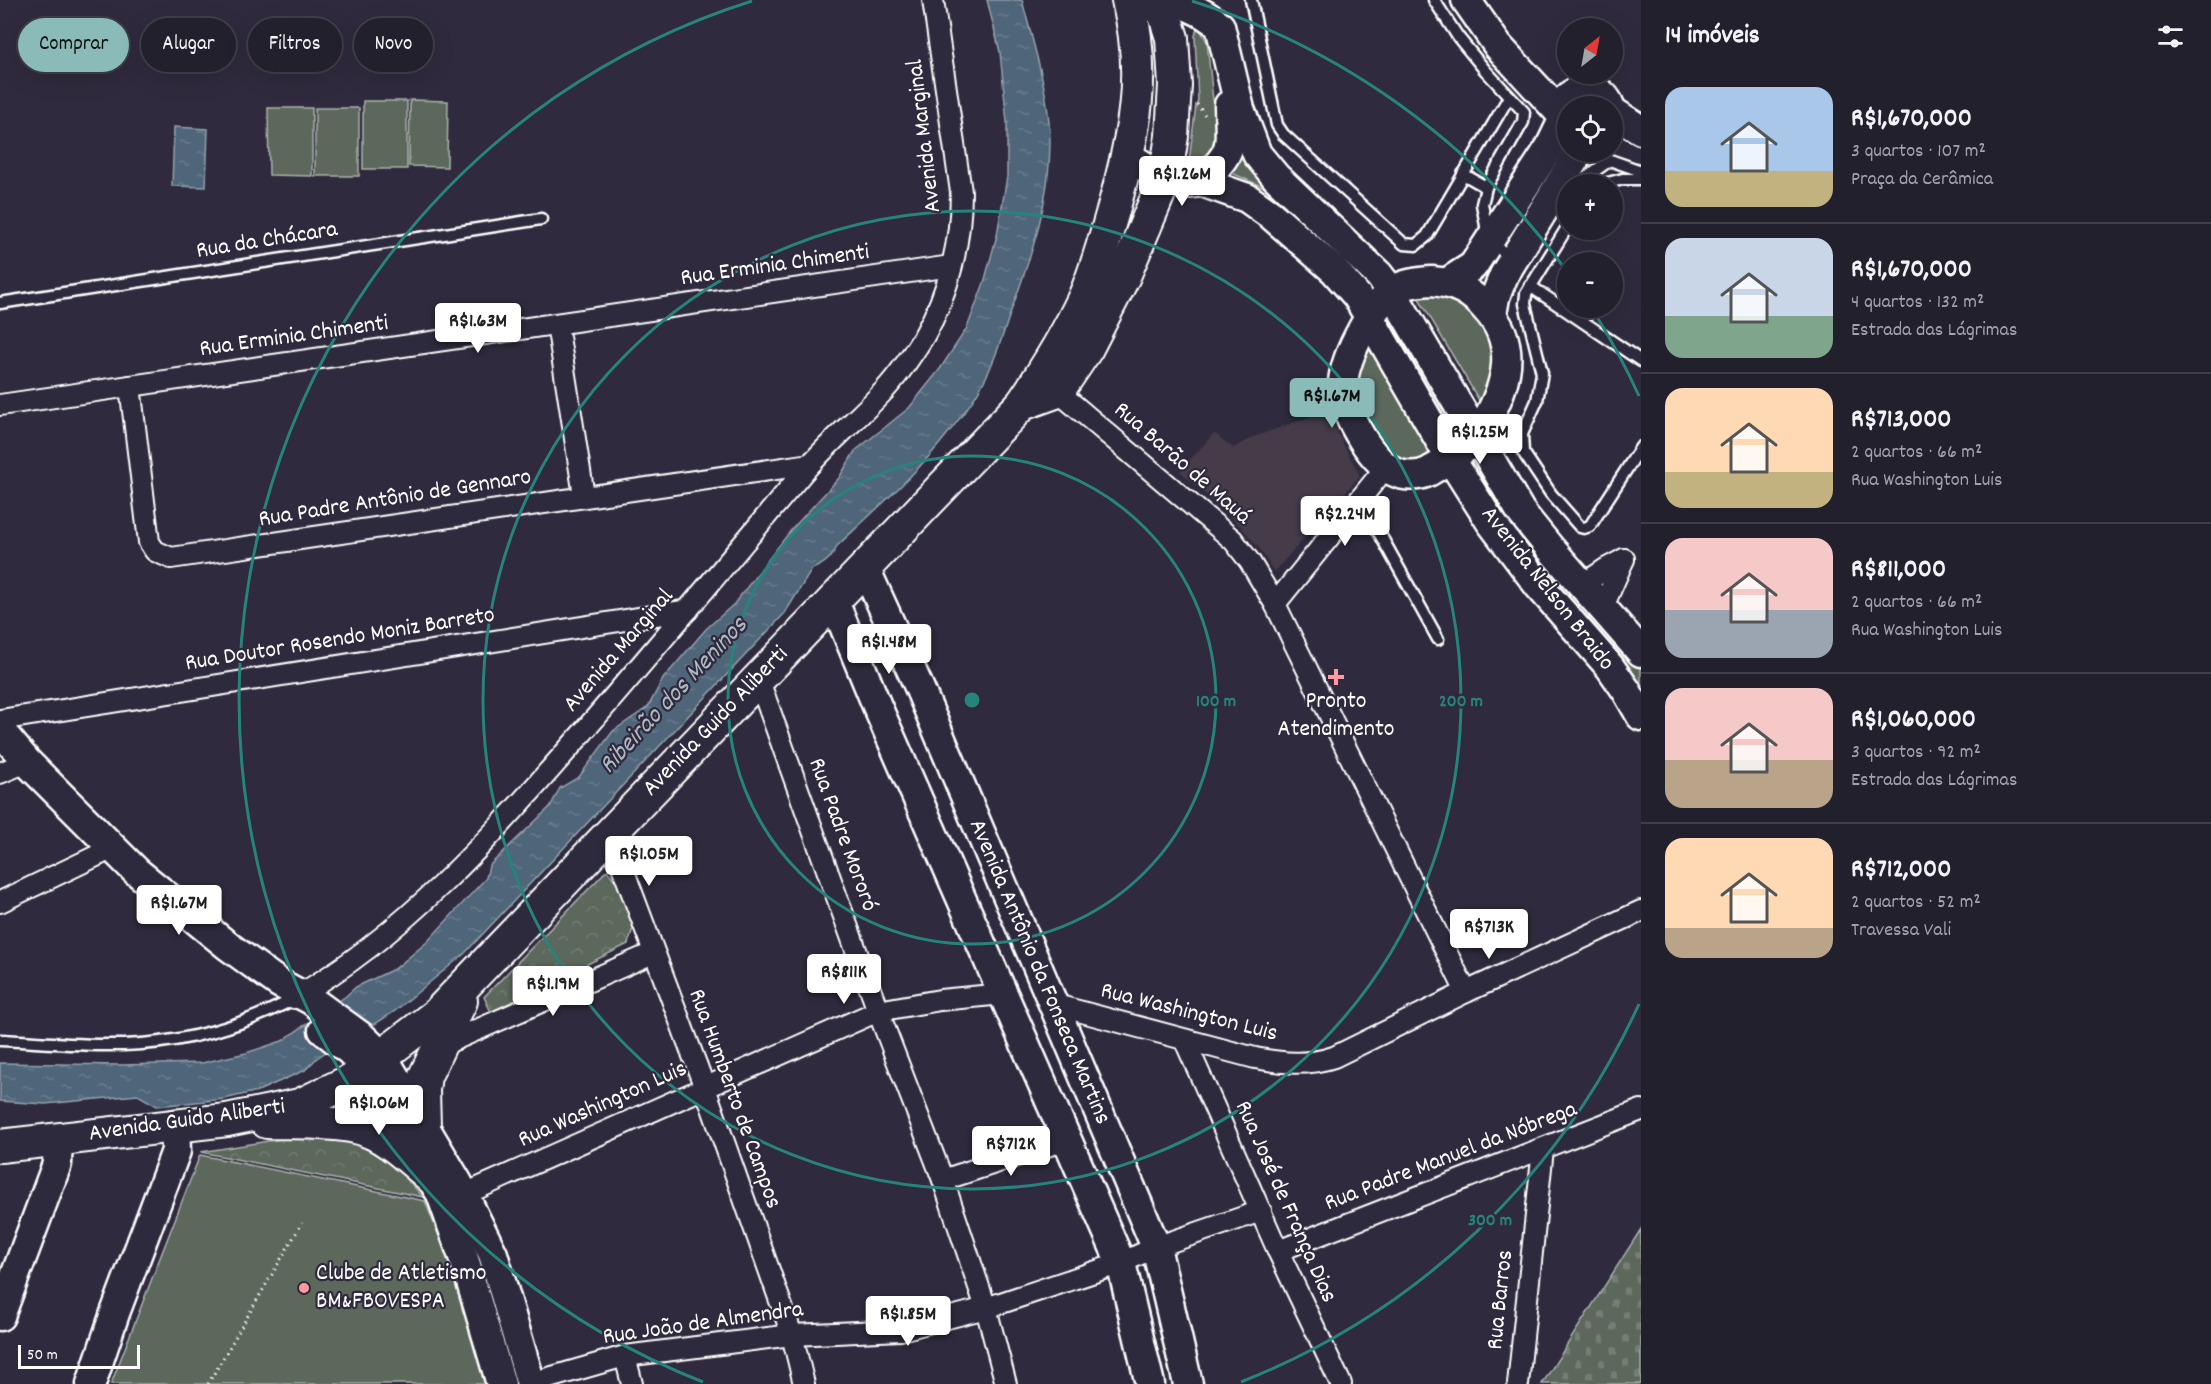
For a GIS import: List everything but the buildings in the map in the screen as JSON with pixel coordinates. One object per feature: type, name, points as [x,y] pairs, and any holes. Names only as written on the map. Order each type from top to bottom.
[{"type":"main road","points":[[1049,384],[1087,348],[1124,276],[1164,179],[1172,136],[1175,85],[1172,38],[1160,1]]},
{"type":"main road","points":[[1049,384],[1101,252],[1128,156],[1138,95],[1137,56],[1129,6]]},
{"type":"main road","name":"Avenida Guido Aliberti","points":[[0,1146],[227,1120],[300,1105],[348,1082],[364,1053],[437,1014],[1022,404],[1049,384]]},
{"type":"main road","points":[[424,1126],[425,1076],[474,975]]},
{"type":"main road","points":[[227,1120],[355,1127],[396,1148],[432,1178]]},
{"type":"street","name":"Avenida Marginal","points":[[295,998],[330,977],[368,949],[435,892],[516,808],[688,610],[810,464],[881,395],[906,364],[925,333],[942,297],[957,245],[961,192],[933,0]]},
{"type":"street","points":[[1466,0],[1498,46],[1557,107]]},
{"type":"street","points":[[1487,0],[1532,60],[1557,102]]},
{"type":"street","points":[[1129,6],[1160,1]]},
{"type":"street","name":"Avenida Nelson Braido","points":[[1160,1],[1218,13],[1230,76],[1252,144],[1263,164],[1369,264],[1392,292],[1521,512],[1641,652]]},
{"type":"street","points":[[1202,182],[1224,160],[1232,140],[1230,76]]},
{"type":"street","points":[[1579,96],[1584,89],[1602,96]]},
{"type":"street","points":[[1623,118],[1641,130]]},
{"type":"street","points":[[1449,282],[1473,266],[1550,147],[1557,132]]},
{"type":"street","points":[[1623,141],[1641,147]]},
{"type":"street","name":"Avenida Nelson Braido","points":[[1128,156],[1164,179],[1187,184],[1202,182],[1247,198],[1334,270],[1357,296],[1450,458],[1512,552],[1626,690],[1641,716]]},
{"type":"street","points":[[1492,315],[1499,286],[1511,263],[1573,162]]},
{"type":"street","name":"Rua Erminia Chimenti","points":[[0,405],[951,266]]},
{"type":"street","points":[[1416,282],[1449,282],[1466,291],[1492,315],[1504,339],[1507,367],[1502,389],[1476,437],[1450,458],[1420,475],[1399,474],[1386,467],[1365,442],[1347,408],[1343,392],[1346,366],[1370,317],[1392,292],[1416,282]]},
{"type":"street","points":[[557,324],[584,496]]},
{"type":"street","name":"Rua Barão de Mauá","points":[[1049,384],[1233,540],[1250,562],[1275,604],[1466,992]]},
{"type":"street","name":"Rua Padre Antônio de Gennaro","points":[[130,386],[149,542],[155,551],[171,558],[810,464]]},
{"type":"street","points":[[1275,604],[1386,467]]},
{"type":"street","points":[[1581,634],[1579,617],[1582,585],[1624,559],[1603,607]]},
{"type":"street","name":"Avenida Antônio da Fonseca Martins","points":[[865,568],[919,687],[1156,1247],[1188,1384]]},
{"type":"street","name":"Avenida Antônio da Fonseca Martins","points":[[833,599],[877,706],[1121,1263],[1150,1384]]},
{"type":"street","name":"Rua Doutor Rosendo Moniz Barreto","points":[[0,720],[688,610]]},
{"type":"street","name":"Rua Padre Mororó","points":[[758,678],[878,1011],[943,1180],[986,1308],[1006,1384]]},
{"type":"street","points":[[877,706],[919,687]]},
{"type":"street","points":[[0,730],[27,762],[136,871],[364,1053],[424,1126],[465,1194],[494,1254],[531,1384]]},
{"type":"street","points":[[0,773],[27,762]]},
{"type":"street","name":"Rua Humberto de Campos","points":[[610,834],[705,1088],[792,1335],[804,1384]]},
{"type":"street","points":[[0,903],[113,848]]},
{"type":"street","name":"Rua Washington Luis","points":[[1052,1004],[1185,1041],[1283,1064],[1318,1062],[1334,1057],[1466,992],[1641,911]]},
{"type":"street","points":[[438,1047],[653,953]]},
{"type":"street","name":"Rua Washington Luis","points":[[465,1194],[878,1011],[940,1000],[1003,994]]},
{"type":"street","name":"Rua José de França Dias","points":[[1185,1041],[1278,1251],[1341,1384]]},
{"type":"street","points":[[364,1053],[441,1194],[466,1265],[501,1384]]},
{"type":"street","name":"Rua Padre Manuel da Nóbrega","points":[[1278,1251],[1641,1110]]},
{"type":"street","points":[[91,1384],[176,1151],[175,1125]]},
{"type":"street","points":[[943,1180],[1068,1139]]},
{"type":"street","points":[[2,1307],[57,1164],[58,1140]]},
{"type":"street","name":"Rua Barros","points":[[1518,1384],[1543,1149]]},
{"type":"street","name":"Rua João de Almendra","points":[[531,1384],[625,1356],[792,1335],[901,1330],[986,1308],[1121,1263],[1156,1247],[1261,1211]]},
{"type":"street","points":[[625,1356],[632,1384]]},
{"type":"lane","points":[[1251,0],[1277,124],[1283,134],[1404,244],[1416,245],[1427,236],[1509,97]]},
{"type":"lane","points":[[1434,0],[1458,37],[1524,112],[1523,122],[1486,187],[1482,204],[1489,242],[1511,263],[1557,207]]},
{"type":"lane","points":[[1591,174],[1610,160],[1641,171]]},
{"type":"lane","points":[[1463,174],[1486,187]]},
{"type":"lane","points":[[1623,179],[1641,179]]},
{"type":"lane","name":"Rua da Chácara","points":[[0,303],[541,219]]},
{"type":"lane","points":[[1559,240],[1530,286],[1525,304],[1542,373],[1537,401],[1521,441],[1523,452],[1551,494],[1580,527],[1587,528],[1641,447]]},
{"type":"lane","points":[[1530,286],[1641,361]]},
{"type":"lane","points":[[1361,500],[1438,639]]},
{"type":"lane","name":"Avenida Marginal","points":[[0,1041],[124,1045],[170,1041],[242,1024],[295,998]]},
{"type":"path","points":[[208,1384],[303,1223]]},
{"type":"shaded area","points":[[1326,411],[1360,476],[1274,572],[1259,548],[1240,526],[1180,471],[1214,433],[1233,448],[1253,437]]},
{"type":"green space","points":[[1197,28],[1207,42],[1213,100],[1219,109],[1225,128],[1205,165],[1188,169],[1198,100],[1195,36]]},
{"type":"green space","points":[[410,100],[448,101],[447,167],[409,166]]},
{"type":"green space","points":[[363,101],[407,101],[407,169],[363,169]]},
{"type":"green space","points":[[268,108],[312,108],[312,176],[269,175]]},
{"type":"green space","points":[[315,108],[359,108],[359,176],[315,176]]},
{"type":"green space","points":[[1242,143],[1380,287],[1373,292],[1263,187],[1223,169]]},
{"type":"green space","points":[[1423,288],[1462,298],[1497,343],[1489,399],[1480,402],[1417,295]]},
{"type":"green space","points":[[1395,320],[1458,427],[1451,428],[1396,328],[1389,326]]},
{"type":"green space","points":[[1370,344],[1435,448],[1433,458],[1408,466],[1367,435],[1349,375]]},
{"type":"green space","points":[[1475,451],[1568,585],[1570,602],[1509,528],[1468,462]]},
{"type":"green space","points":[[1587,608],[1641,669],[1641,687],[1592,626]]},
{"type":"green space","points":[[607,870],[626,895],[634,925],[628,944],[491,1012],[484,997]]},
{"type":"green space","points":[[331,1131],[362,1139],[395,1165],[423,1197],[201,1152]]},
{"type":"green space","name":"Clube de Atletismo BM&FBOVESPA","points":[[200,1155],[425,1201],[467,1307],[486,1384],[111,1384]]},
{"type":"green space","points":[[1641,1229],[1641,1384],[1542,1384]]},
{"type":"water","name":"Ribeirão dos Meninos","points":[[987,0],[1022,0],[1047,107],[1050,143],[1047,187],[1032,250],[991,366],[967,409],[937,447],[837,546],[827,560],[812,569],[785,613],[464,954],[395,1011],[375,1024],[364,1026],[317,1058],[305,1070],[258,1091],[224,1099],[157,1106],[138,1095],[45,1104],[0,1101],[0,1063],[120,1065],[202,1063],[246,1053],[282,1041],[356,987],[396,968],[427,942],[486,878],[489,866],[550,807],[560,788],[579,777],[613,731],[648,707],[663,679],[706,629],[734,604],[792,529],[839,478],[855,451],[909,408],[940,369],[967,328],[984,283],[997,235],[1007,177],[1007,122],[1000,52]]},
{"type":"water","points":[[174,127],[208,129],[206,187],[172,186]]},
{"type":"place","name":"Pronto Atendimento","points":[[1336,677]]},
{"type":"place","name":"Clube de Atletismo BM&FBOVESPA","points":[[304,1288]]}]
